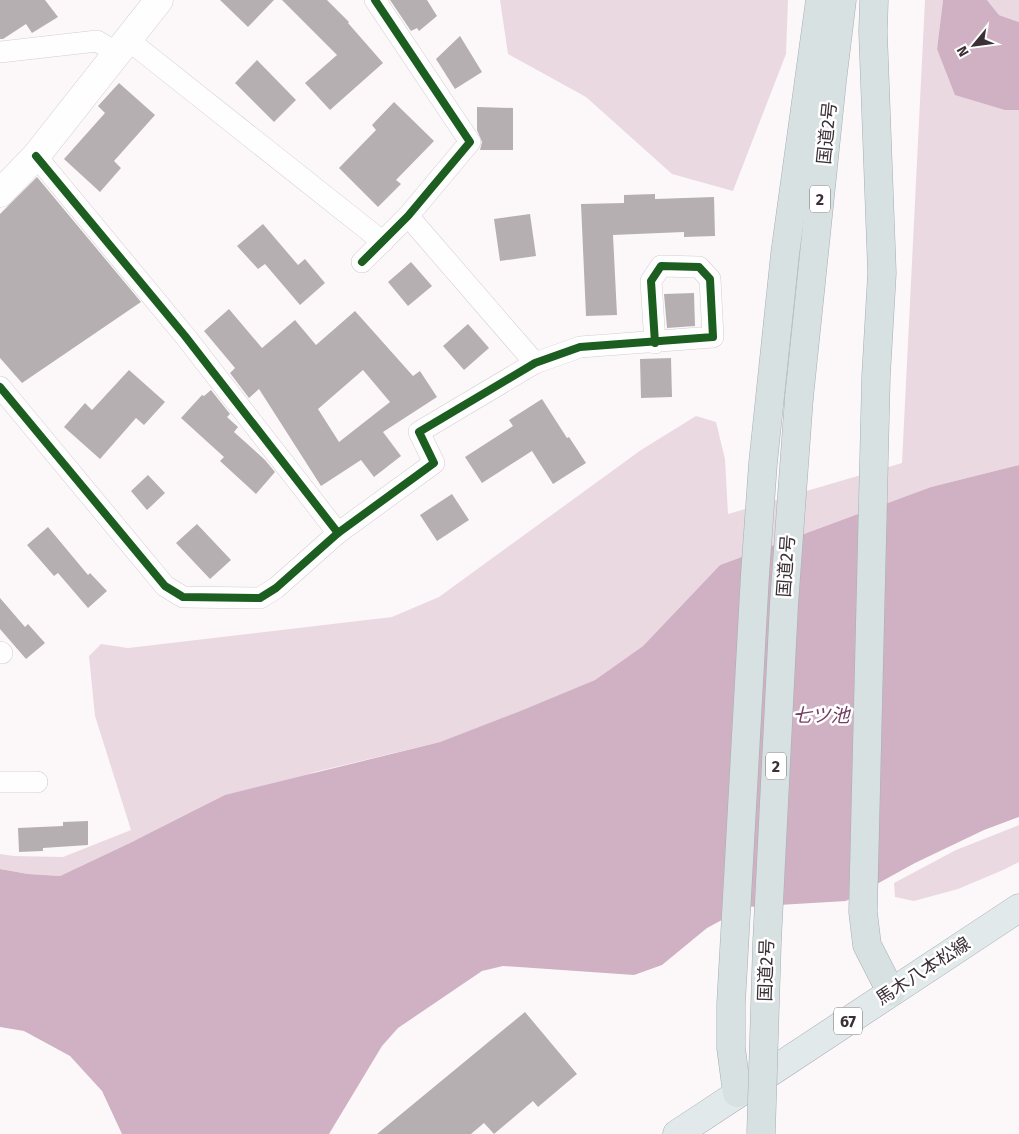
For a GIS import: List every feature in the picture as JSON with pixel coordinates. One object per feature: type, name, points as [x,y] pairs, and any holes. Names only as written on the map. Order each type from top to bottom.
[{"type":"highway","points":[[737,1093],[731,1048],[730,1004],[754,585],[763,463],[786,254],[820,0]]},
{"type":"highway","name":"国道2号","points":[[761,1134],[767,942],[784,604],[799,398],[842,0]]},
{"type":"highway","points":[[874,0],[873,32],[882,273],[876,376],[863,912],[867,945],[891,992]]},
{"type":"main road","name":"馬木八本松線","points":[[677,1134],[1019,908]]},
{"type":"street","points":[[0,193],[36,156],[159,0]]},
{"type":"street","points":[[362,262],[408,216],[470,142],[375,0]]},
{"type":"street","points":[[0,52],[97,41],[122,46],[382,242]]},
{"type":"street","points":[[36,156],[185,336],[338,533]]},
{"type":"street","points":[[408,216],[535,363]]},
{"type":"street","points":[[0,387],[165,586],[183,597],[260,598],[276,588],[338,533],[434,463],[419,432],[535,363],[580,347],[655,343]]},
{"type":"street","points":[[0,782],[38,782]]},
{"type":"shaded area","points":[[500,0],[788,0],[786,54],[733,191],[672,174],[586,97],[508,54]]},
{"type":"shaded area","points":[[925,0],[943,0],[937,49],[1005,110],[1019,110],[1019,465],[931,487],[720,565],[643,646],[595,680],[519,712],[440,742],[315,772],[132,842],[60,876],[28,874],[0,869],[0,854],[63,857],[131,830],[95,716],[89,656],[101,644],[128,648],[392,617],[439,597],[641,450],[696,416],[716,422],[725,459],[728,514],[902,463]]},
{"type":"shaded area","points":[[987,0],[1019,0],[1019,22],[999,15]]},
{"type":"shaded area","points":[[1019,825],[1019,862],[958,889],[914,901],[895,897],[894,883],[956,850]]},
{"type":"water","points":[[943,0],[987,0],[999,15],[1019,22],[1019,110],[1005,110],[955,95],[937,49]]},
{"type":"water","name":"七ツ池","points":[[1019,465],[1019,817],[984,830],[915,863],[846,901],[746,907],[707,928],[662,965],[634,975],[503,966],[482,971],[398,1028],[382,1046],[329,1134],[122,1134],[102,1091],[70,1056],[24,1031],[0,1027],[0,869],[28,874],[60,876],[225,795],[440,742],[518,712],[595,680],[643,646],[720,565],[931,487]]},
{"type":"building","points":[[0,0],[45,0],[58,17],[32,33],[26,24],[0,39]]},
{"type":"building","points":[[220,0],[274,0],[248,27]]},
{"type":"building","points":[[282,0],[327,0],[349,22],[383,63],[330,110],[305,83],[337,55]]},
{"type":"building","points":[[390,0],[427,0],[437,16],[419,31],[417,28],[411,31]]},
{"type":"building","points":[[460,36],[482,72],[455,89],[436,59]]},
{"type":"building","points":[[257,60],[296,100],[274,122],[235,83]]},
{"type":"building","points":[[119,83],[155,115],[114,161],[121,168],[100,192],[64,159],[105,113],[98,106]]},
{"type":"building","points":[[394,102],[434,141],[396,180],[401,184],[378,207],[339,168],[376,130],[372,125]]},
{"type":"building","points":[[477,107],[513,108],[513,150],[480,150],[482,142],[477,130]]},
{"type":"building","points":[[37,177],[141,302],[22,383],[0,358],[0,214]]},
{"type":"building","points":[[655,194],[655,199],[714,197],[715,236],[684,237],[684,232],[613,235],[617,315],[586,316],[581,204],[624,203],[624,195]]},
{"type":"building","points":[[530,214],[536,256],[500,261],[494,219]]},
{"type":"building","points":[[263,224],[298,265],[305,259],[325,283],[300,305],[265,264],[258,269],[237,246]]},
{"type":"building","points":[[411,262],[432,286],[408,306],[388,282]]},
{"type":"building","points":[[694,293],[695,326],[667,328],[664,294]]},
{"type":"building","points":[[229,309],[262,348],[295,320],[316,345],[355,311],[413,376],[420,371],[437,397],[383,432],[401,456],[374,477],[361,460],[321,486],[259,389],[249,398],[230,373],[235,368],[204,331]],"holes":[[[363,370],[390,402],[339,442],[318,409]]]},
{"type":"building","points":[[468,324],[489,348],[464,370],[443,346]]},
{"type":"building","points":[[671,358],[672,397],[641,398],[640,359]]},
{"type":"building","points":[[129,370],[165,402],[144,425],[136,418],[100,459],[64,427],[85,403],[92,410]]},
{"type":"building","points":[[211,390],[230,414],[227,417],[238,427],[234,432],[265,460],[275,472],[256,494],[220,461],[224,457],[181,418],[202,395],[204,396]]},
{"type":"building","points":[[542,399],[586,463],[553,484],[532,451],[482,483],[465,457],[513,426],[509,420]]},
{"type":"building","points":[[148,475],[165,493],[147,510],[131,491]]},
{"type":"building","points":[[452,494],[469,520],[437,541],[420,515]]},
{"type":"building","points":[[197,524],[231,560],[210,579],[176,543]]},
{"type":"building","points":[[48,527],[88,575],[90,573],[107,591],[88,608],[58,573],[54,576],[27,545]]},
{"type":"building","points":[[0,598],[25,627],[28,624],[45,643],[26,659],[0,629]]},
{"type":"building","points":[[88,821],[88,845],[43,848],[43,851],[19,852],[18,828],[63,826],[63,822]]},
{"type":"building","points":[[525,1012],[577,1074],[538,1107],[533,1101],[494,1134],[484,1123],[471,1134],[377,1134]]},
{"type":"cycle path","points":[[362,262],[408,216],[470,142],[375,0]]},
{"type":"cycle path","points":[[36,156],[185,336],[338,533]]},
{"type":"cycle path","points":[[0,387],[165,586],[183,597],[260,598],[276,588],[338,533],[434,463],[419,432],[535,363],[580,347],[713,337],[710,279],[699,267],[661,266],[651,281],[655,343]]}]
